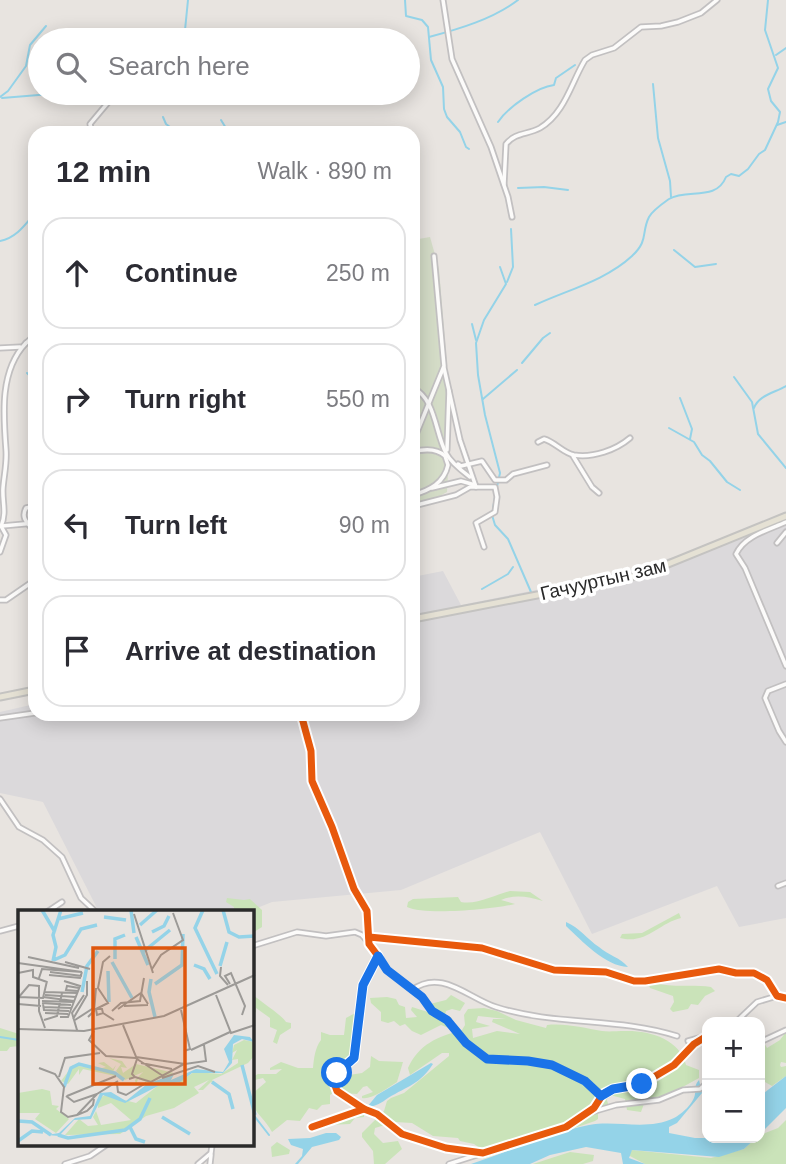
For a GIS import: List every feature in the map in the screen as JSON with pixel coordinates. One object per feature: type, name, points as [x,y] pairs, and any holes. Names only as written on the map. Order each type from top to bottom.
[{"type":"main road","name":"Гачууртын зам","points":[[420,618],[641,575],[786,516]]},
{"type":"main road","points":[[0,697],[28,691]]},
{"type":"street","points":[[443,0],[452,59],[504,184],[512,218]]},
{"type":"street","points":[[504,184],[506,144],[517,134],[540,128],[556,115],[585,60],[614,48],[641,27],[678,22],[701,13],[717,0]]},
{"type":"street","points":[[90,126],[106,105]]},
{"type":"street","points":[[434,256],[444,366],[476,487]]},
{"type":"street","points":[[0,348],[17,348],[26,343]]},
{"type":"street","points":[[1,526],[5,514],[3,487],[6,454],[2,421],[4,375],[13,356],[26,343]]},
{"type":"street","points":[[420,426],[444,366]]},
{"type":"street","points":[[447,456],[450,386]]},
{"type":"street","points":[[420,393],[429,405],[447,456],[473,479]]},
{"type":"street","points":[[571,454],[612,451],[630,438]]},
{"type":"street","points":[[538,442],[544,439],[551,441],[571,454],[578,461],[592,487],[599,493]]},
{"type":"street","points":[[420,450],[436,451],[447,459],[445,475],[432,488]]},
{"type":"street","points":[[451,461],[461,466],[482,461],[495,480],[506,480],[513,474],[547,465]]},
{"type":"street","points":[[420,492],[461,481],[476,487]]},
{"type":"street","points":[[420,504],[447,498],[467,488],[495,487],[495,512],[476,523],[484,547]]},
{"type":"street","points":[[1,526],[26,524],[24,512],[28,508]]},
{"type":"street","points":[[786,522],[750,538],[736,554],[745,568],[786,666]]},
{"type":"street","points":[[0,552],[6,534],[1,526]]},
{"type":"street","points":[[777,543],[786,532]]},
{"type":"street","points":[[0,600],[6,600],[28,584]]},
{"type":"street","points":[[785,739],[779,732],[765,698],[768,691],[786,684]]},
{"type":"street","points":[[0,718],[28,714]]},
{"type":"street","points":[[303,721],[311,751],[312,781],[332,827],[354,890],[367,911],[369,944]]},
{"type":"street","points":[[0,799],[19,827],[43,840],[62,857],[81,898],[94,910]]},
{"type":"street","points":[[778,886],[786,883]]},
{"type":"street","points":[[50,910],[62,902]]},
{"type":"street","points":[[0,931],[18,926]]},
{"type":"street","points":[[254,945],[297,932],[326,936],[355,932],[362,934],[387,970],[422,997],[432,1011],[447,1020],[466,1043],[487,1059],[552,1065],[585,1081],[601,1096]]},
{"type":"street","points":[[369,937],[482,948],[520,957],[554,970],[606,972],[634,981],[719,969],[754,973],[768,980],[777,996]]},
{"type":"street","points":[[378,956],[363,985],[354,1058],[332,1080],[337,1091],[364,1109],[377,1114],[402,1134],[446,1148],[483,1153]]},
{"type":"street","points":[[412,990],[430,981],[444,982],[477,1000],[514,1012],[559,1020],[625,1023],[677,1036]]},
{"type":"street","points":[[741,1017],[757,1002],[777,996],[786,998]]},
{"type":"street","points":[[765,1040],[786,1030]]},
{"type":"street","points":[[688,1041],[702,1037]]},
{"type":"street","points":[[590,1112],[601,1096],[613,1089],[642,1084],[674,1065],[702,1039]]},
{"type":"street","points":[[449,1164],[566,1127],[590,1112],[616,1105],[659,1100],[683,1090],[702,1087]]},
{"type":"street","points":[[312,1127],[364,1109]]},
{"type":"street","points":[[65,1164],[90,1156],[105,1146]]},
{"type":"street","points":[[210,1164],[212,1146]]},
{"type":"street","points":[[198,1164],[211,1153]]},
{"type":"shaded area","points":[[786,515],[786,918],[739,927],[717,886],[592,934],[540,832],[401,890],[272,902],[252,910],[98,910],[43,802],[0,793],[0,712],[28,706],[28,721],[420,721],[420,576],[443,571],[461,605],[606,576],[695,551]]},
{"type":"green space","points":[[430,237],[439,269],[451,415],[447,492],[420,502],[420,239]]},
{"type":"green space","points":[[510,891],[530,892],[543,901],[512,897],[501,900],[515,904],[460,911],[429,911],[407,907],[408,902],[413,899],[458,897],[461,902],[473,902]]},
{"type":"green space","points":[[227,898],[250,899],[262,910],[262,927],[254,932],[254,910],[234,910],[234,907],[226,902]]},
{"type":"green space","points":[[679,913],[681,918],[645,936],[637,939],[620,938],[622,934],[642,933]]},
{"type":"green space","points":[[655,983],[711,987],[715,991],[705,996],[698,1005],[691,1004],[688,1009],[673,1012],[670,1009],[674,1002],[673,996],[650,988],[649,985]]},
{"type":"green space","points":[[451,995],[465,1003],[460,1011],[446,1011],[445,1015],[452,1018],[449,1028],[441,1025],[421,1035],[405,1024],[400,1026],[394,1021],[381,1021],[381,1012],[371,1003],[370,998],[396,999],[399,1005],[405,1007],[406,1018],[417,1017],[411,1010],[412,1007],[431,1013],[430,1004],[446,1000]]},
{"type":"green space","points":[[254,996],[286,1022],[291,1023],[291,1028],[280,1035],[277,1044],[273,1042],[277,1030],[270,1027],[270,1018],[256,1008],[254,1013]]},
{"type":"green space","points":[[468,1009],[497,1011],[516,1020],[546,1028],[547,1025],[561,1025],[653,1034],[677,1049],[686,1065],[699,1070],[699,1078],[670,1094],[645,1101],[641,1112],[627,1110],[625,1099],[610,1095],[606,1098],[609,1106],[598,1110],[598,1119],[595,1121],[483,1159],[484,1151],[474,1144],[460,1141],[458,1138],[433,1136],[412,1123],[395,1122],[375,1128],[374,1134],[383,1143],[398,1141],[402,1149],[385,1164],[374,1164],[373,1151],[362,1133],[384,1111],[387,1101],[404,1093],[449,1056],[449,1053],[442,1053],[410,1075],[408,1068],[423,1047],[462,1030],[465,1025],[464,1015]],"holes":[[[478,1016],[506,1019],[493,1019],[492,1022],[520,1034],[497,1031],[473,1038],[472,1029],[490,1026],[476,1022]]]},
{"type":"green space","points":[[357,1012],[352,1057],[328,1075],[334,1092],[330,1095],[330,1104],[322,1105],[317,1110],[309,1108],[300,1121],[287,1120],[272,1132],[254,1104],[254,1092],[266,1082],[263,1078],[255,1080],[254,1076],[276,1074],[282,1069],[270,1068],[281,1062],[298,1068],[313,1068],[321,1032],[344,1035],[346,1018]]},
{"type":"green space","points":[[0,1028],[18,1034],[18,1046],[0,1051]]},
{"type":"green space","points":[[786,1032],[786,1063],[781,1062],[780,1065],[786,1066],[786,1076],[772,1086],[765,1082],[765,1044],[767,1048],[780,1040]]},
{"type":"green space","points":[[371,1056],[379,1061],[403,1062],[397,1082],[366,1098],[362,1096],[373,1092],[367,1086],[357,1094],[338,1090],[336,1077],[362,1073],[370,1067]]},
{"type":"green space","points":[[357,1111],[364,1112],[364,1117],[355,1118],[350,1124],[327,1125]]},
{"type":"green space","points":[[786,1120],[786,1164],[645,1164],[628,1155],[632,1150],[711,1158],[744,1149],[751,1143],[765,1143],[765,1133],[778,1128]]},
{"type":"green space","points":[[277,1142],[290,1150],[289,1154],[272,1157],[271,1147]]},
{"type":"green space","points":[[570,1152],[594,1155],[593,1161],[583,1164],[533,1164]]},
{"type":"water","points":[[566,922],[628,967],[619,966],[594,952],[566,926]]},
{"type":"water","points":[[433,1064],[428,1071],[413,1084],[379,1104],[367,1107],[377,1095]]},
{"type":"water","points":[[786,1076],[786,1108],[765,1129],[765,1092]]},
{"type":"water","points":[[699,1080],[702,1093],[677,1123],[669,1127],[669,1133],[702,1138],[702,1143],[751,1143],[744,1149],[719,1157],[632,1150],[629,1158],[645,1164],[623,1164],[621,1153],[586,1147],[550,1155],[530,1164],[471,1164],[574,1128],[664,1122],[684,1111],[694,1097]]},
{"type":"water","points":[[336,1133],[341,1137],[339,1140],[312,1147],[298,1164],[295,1164],[302,1156],[303,1149],[291,1145],[288,1139],[310,1138]]},
{"type":"waterway","points":[[185,28],[188,0]]},
{"type":"waterway","points":[[405,0],[406,16],[422,20],[428,27],[431,60],[443,87],[444,109],[469,149]]},
{"type":"waterway","points":[[429,37],[487,18],[518,0]]},
{"type":"waterway","points":[[535,305],[598,279],[621,265],[641,245],[649,217],[658,207],[676,196],[715,189],[726,177],[731,174],[739,176],[748,169],[765,150],[780,112],[771,101],[768,89],[778,68],[765,30],[768,0]]},
{"type":"waterway","points":[[776,55],[786,48]]},
{"type":"waterway","points":[[0,97],[8,91],[26,66],[28,56]]},
{"type":"waterway","points":[[498,122],[516,104],[531,94],[554,85],[556,78],[575,65]]},
{"type":"waterway","points":[[653,84],[658,138],[670,181],[671,197]]},
{"type":"waterway","points":[[2,98],[28,96]]},
{"type":"waterway","points":[[163,117],[169,126]]},
{"type":"waterway","points":[[221,120],[225,126]]},
{"type":"waterway","points":[[777,125],[786,122]]},
{"type":"waterway","points":[[518,188],[568,190]]},
{"type":"waterway","points":[[0,241],[15,234],[28,221]]},
{"type":"waterway","points":[[507,282],[513,267],[511,229]]},
{"type":"waterway","points":[[674,250],[695,267],[716,264]]},
{"type":"waterway","points":[[496,491],[500,473],[485,415],[476,343],[484,320],[506,284],[500,267]]},
{"type":"waterway","points":[[472,324],[476,340]]},
{"type":"waterway","points":[[522,363],[550,333]]},
{"type":"waterway","points":[[483,399],[517,370]]},
{"type":"waterway","points":[[734,377],[752,402],[758,434],[786,468]]},
{"type":"waterway","points":[[754,408],[763,397],[786,386]]},
{"type":"waterway","points":[[680,398],[692,429],[690,439]]},
{"type":"waterway","points":[[669,428],[694,442],[702,455],[727,482],[740,490]]},
{"type":"waterway","points":[[495,497],[492,515],[495,525],[508,539],[531,592]]},
{"type":"waterway","points":[[482,589],[508,574],[513,567]]},
{"type":"waterway","points":[[0,1037],[18,1040]]},
{"type":"waterway","points":[[254,1116],[269,1135]]},
{"type":"cycle path","points":[[303,721],[311,751],[312,781],[354,889],[367,911],[369,944],[378,956],[363,985],[354,1058],[336,1073],[333,1080],[337,1091],[364,1109],[312,1127]]},
{"type":"cycle path","points":[[369,937],[482,948],[554,970],[606,972],[634,981],[719,969],[754,973],[767,980],[777,996],[786,998]]},
{"type":"cycle path","points":[[364,1109],[377,1114],[402,1134],[446,1148],[483,1153],[566,1127],[594,1108],[603,1094],[613,1089],[642,1084],[674,1065],[702,1039]]},
{"type":"route","points":[[337,1073],[354,1058],[364,980],[378,956],[387,970],[422,997],[432,1011],[447,1020],[466,1043],[487,1059],[552,1065],[585,1081],[601,1096],[613,1089],[642,1084]]}]
